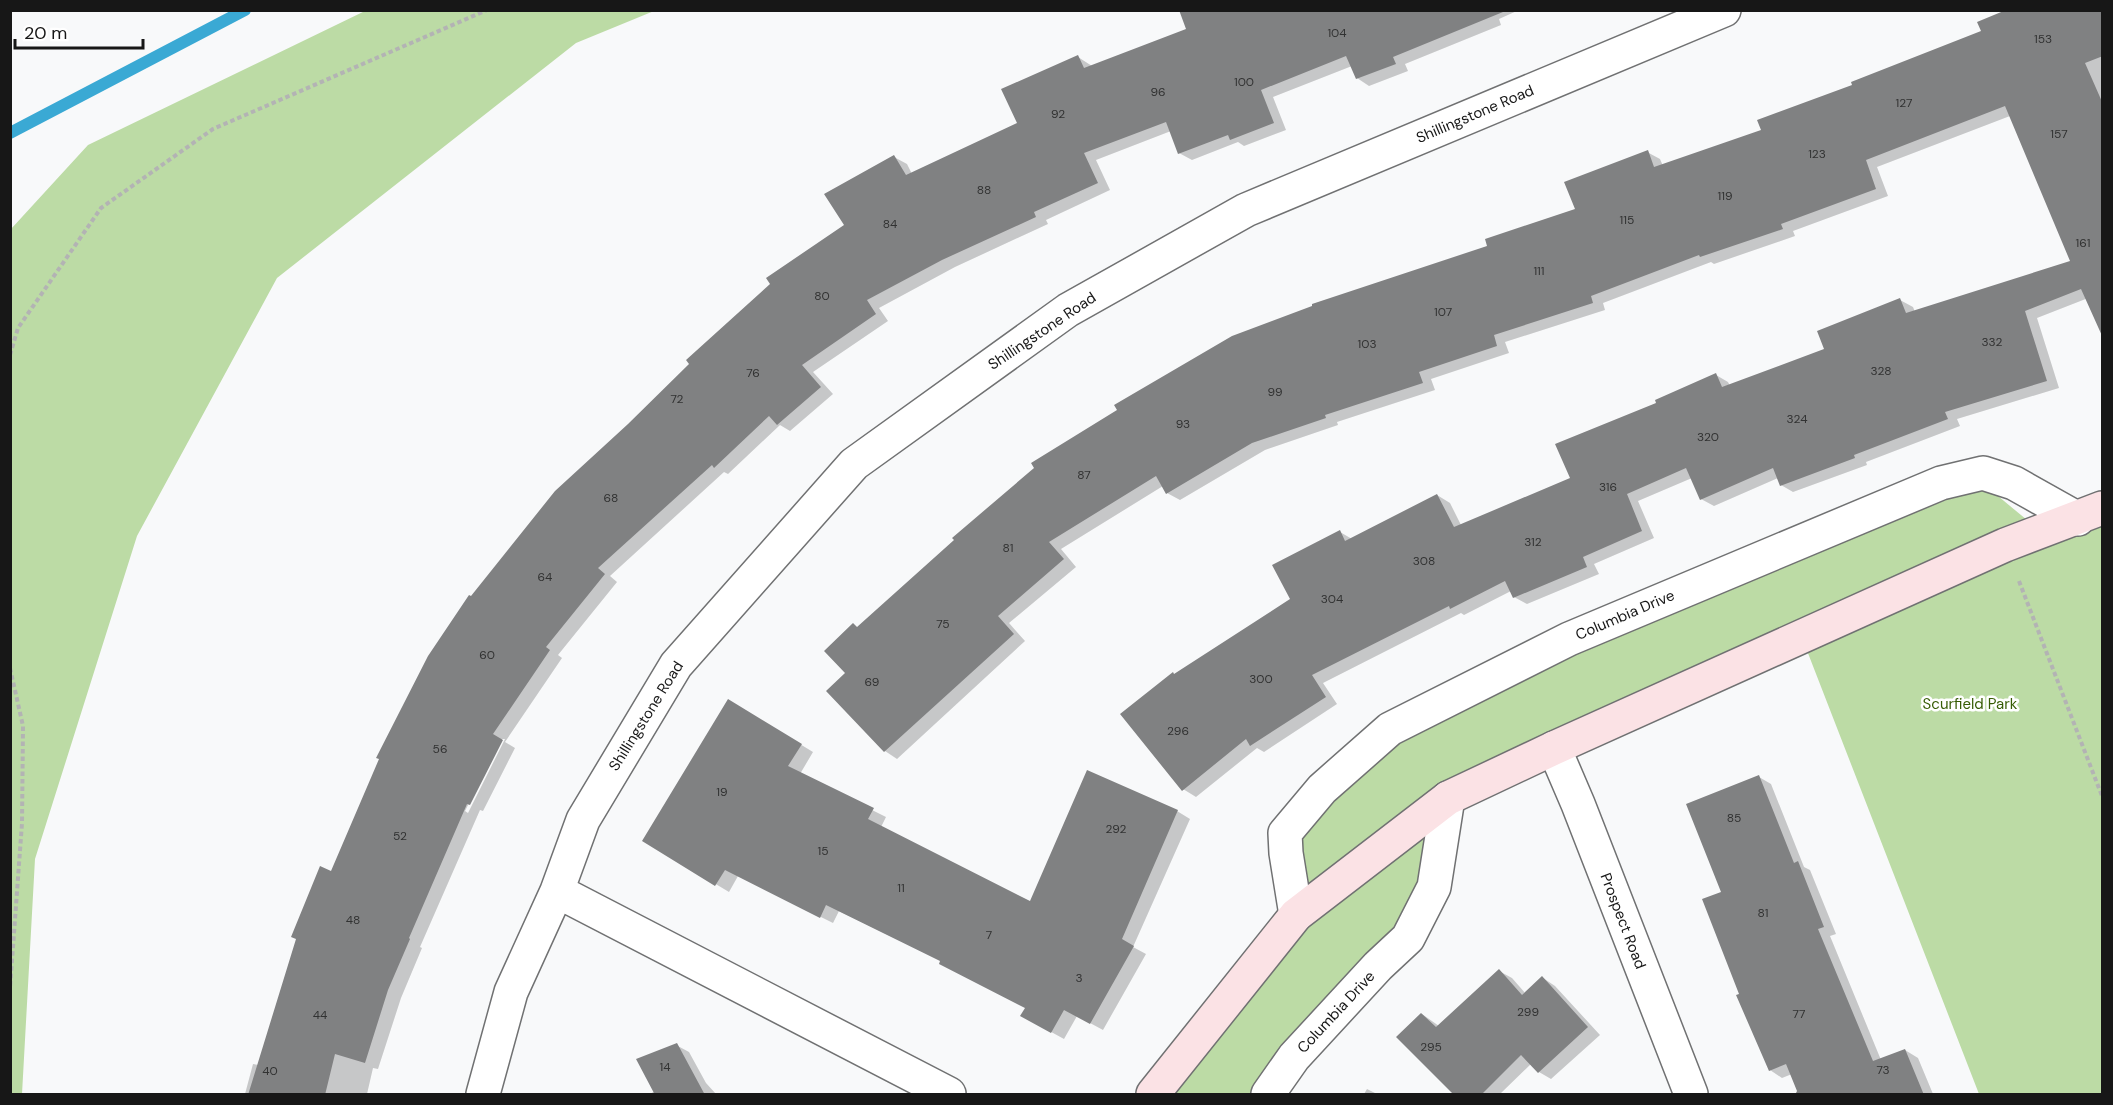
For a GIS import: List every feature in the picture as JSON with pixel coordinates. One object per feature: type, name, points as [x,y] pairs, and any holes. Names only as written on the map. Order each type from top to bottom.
[{"type":"street","name":"Shillingstone Road","points":[[483,1095],[511,992],[557,891],[583,820],[676,665],[854,464],[1068,310],[1246,210],[1724,10]]},
{"type":"street","name":"Columbia Drive","points":[[1296,915],[1286,854],[1286,833],[1322,789],[1390,729],[1569,639],[1941,483],[1983,473],[2090,514]]},
{"type":"street","name":"Columbia Drive","points":[[1153,1095],[1296,915],[1448,798],[2005,545],[2090,514]]},
{"type":"street","name":"Prospect Road","points":[[1554,748],[1691,1095]]},
{"type":"street","name":"Columbia Drive","points":[[1268,1095],[1294,1057],[1378,966],[1408,938],[1434,887],[1448,798]]},
{"type":"street","points":[[557,891],[949,1095]]},
{"type":"path","points":[[10,355],[18,328],[101,208],[213,129],[487,10]]},
{"type":"path","points":[[2005,545],[2103,796]]},
{"type":"path","points":[[10,668],[23,726],[22,823],[10,988]]},
{"type":"green space","points":[[367,10],[654,11],[576,43],[277,278],[137,536],[35,859],[22,1094],[11,1094],[11,229],[88,145]]},
{"type":"green space","name":"Scurfield Park","points":[[1963,467],[2039,530],[2102,503],[2102,1094],[1979,1094],[1799,630],[1438,794],[1434,887],[1268,1094],[1153,1094],[1296,915],[1278,834],[1409,721],[1661,582]]},
{"type":"building","points":[[1179,10],[1503,12],[1393,57],[1396,64],[1356,79],[1346,56],[1261,90],[1274,123],[1230,140],[1228,135],[1178,154],[1166,122],[1084,153],[1098,183],[1034,212],[1036,217],[942,260],[867,300],[876,314],[802,365],[821,387],[777,425],[769,416],[714,468],[712,465],[598,568],[605,574],[546,647],[550,650],[493,734],[503,740],[470,805],[467,804],[409,938],[388,990],[365,1063],[335,1054],[325,1095],[248,1095],[296,939],[291,937],[320,866],[331,871],[379,759],[376,758],[428,656],[469,595],[471,596],[555,491],[689,364],[686,360],[770,284],[766,278],[844,225],[824,194],[894,155],[906,175],[1017,123],[1001,89],[1078,55],[1084,68],[1186,29]]},
{"type":"building","points":[[2006,10],[2103,10],[2103,56],[2085,63],[2103,104],[2103,338],[2081,289],[2025,311],[2047,381],[1945,412],[1948,419],[1780,486],[1773,468],[1700,500],[1686,468],[1627,494],[1642,531],[1583,557],[1587,567],[1513,598],[1505,581],[1450,609],[1449,606],[1312,675],[1326,697],[1250,746],[1246,739],[1182,791],[1120,714],[1173,672],[1174,674],[1290,599],[1272,565],[1340,530],[1345,541],[1437,494],[1454,527],[1570,478],[1555,444],[1656,403],[1655,400],[1716,373],[1722,387],[1824,349],[1817,331],[1900,298],[1906,313],[2070,261],[2005,106],[1866,160],[1876,189],[1781,224],[1783,229],[1700,257],[1699,255],[1591,296],[1593,303],[1494,335],[1497,346],[1419,372],[1423,383],[1325,415],[1326,418],[1252,443],[1166,494],[1156,476],[1049,542],[1064,559],[998,616],[1014,634],[884,752],[826,691],[845,673],[824,651],[853,623],[857,627],[954,540],[952,538],[1034,468],[1031,463],[1117,410],[1114,405],[1232,336],[1312,306],[1312,304],[1487,246],[1485,239],[1575,209],[1564,182],[1648,150],[1654,167],[1761,130],[1757,120],[1852,85],[1851,82],[1981,31],[1977,22]]},
{"type":"building","points":[[728,699],[802,744],[788,766],[874,808],[868,819],[1030,901],[1087,770],[1178,810],[1122,939],[1134,946],[1090,1024],[1064,1010],[1051,1033],[1020,1016],[1025,1008],[939,964],[940,961],[826,905],[820,918],[725,870],[715,886],[642,841]]},
{"type":"building","points":[[1759,775],[1794,863],[1798,861],[1824,927],[1818,929],[1873,1061],[1905,1049],[1924,1095],[1795,1095],[1797,1091],[1786,1064],[1769,1071],[1736,995],[1739,994],[1702,899],[1721,892],[1686,804]]},
{"type":"building","points":[[1499,969],[1522,995],[1542,976],[1588,1027],[1538,1073],[1521,1055],[1481,1095],[1454,1095],[1396,1037],[1421,1013],[1436,1027]]},
{"type":"building","points":[[677,1043],[705,1095],[655,1095],[636,1059]]},
{"type":"waterway","points":[[10,133],[245,10]]}]
